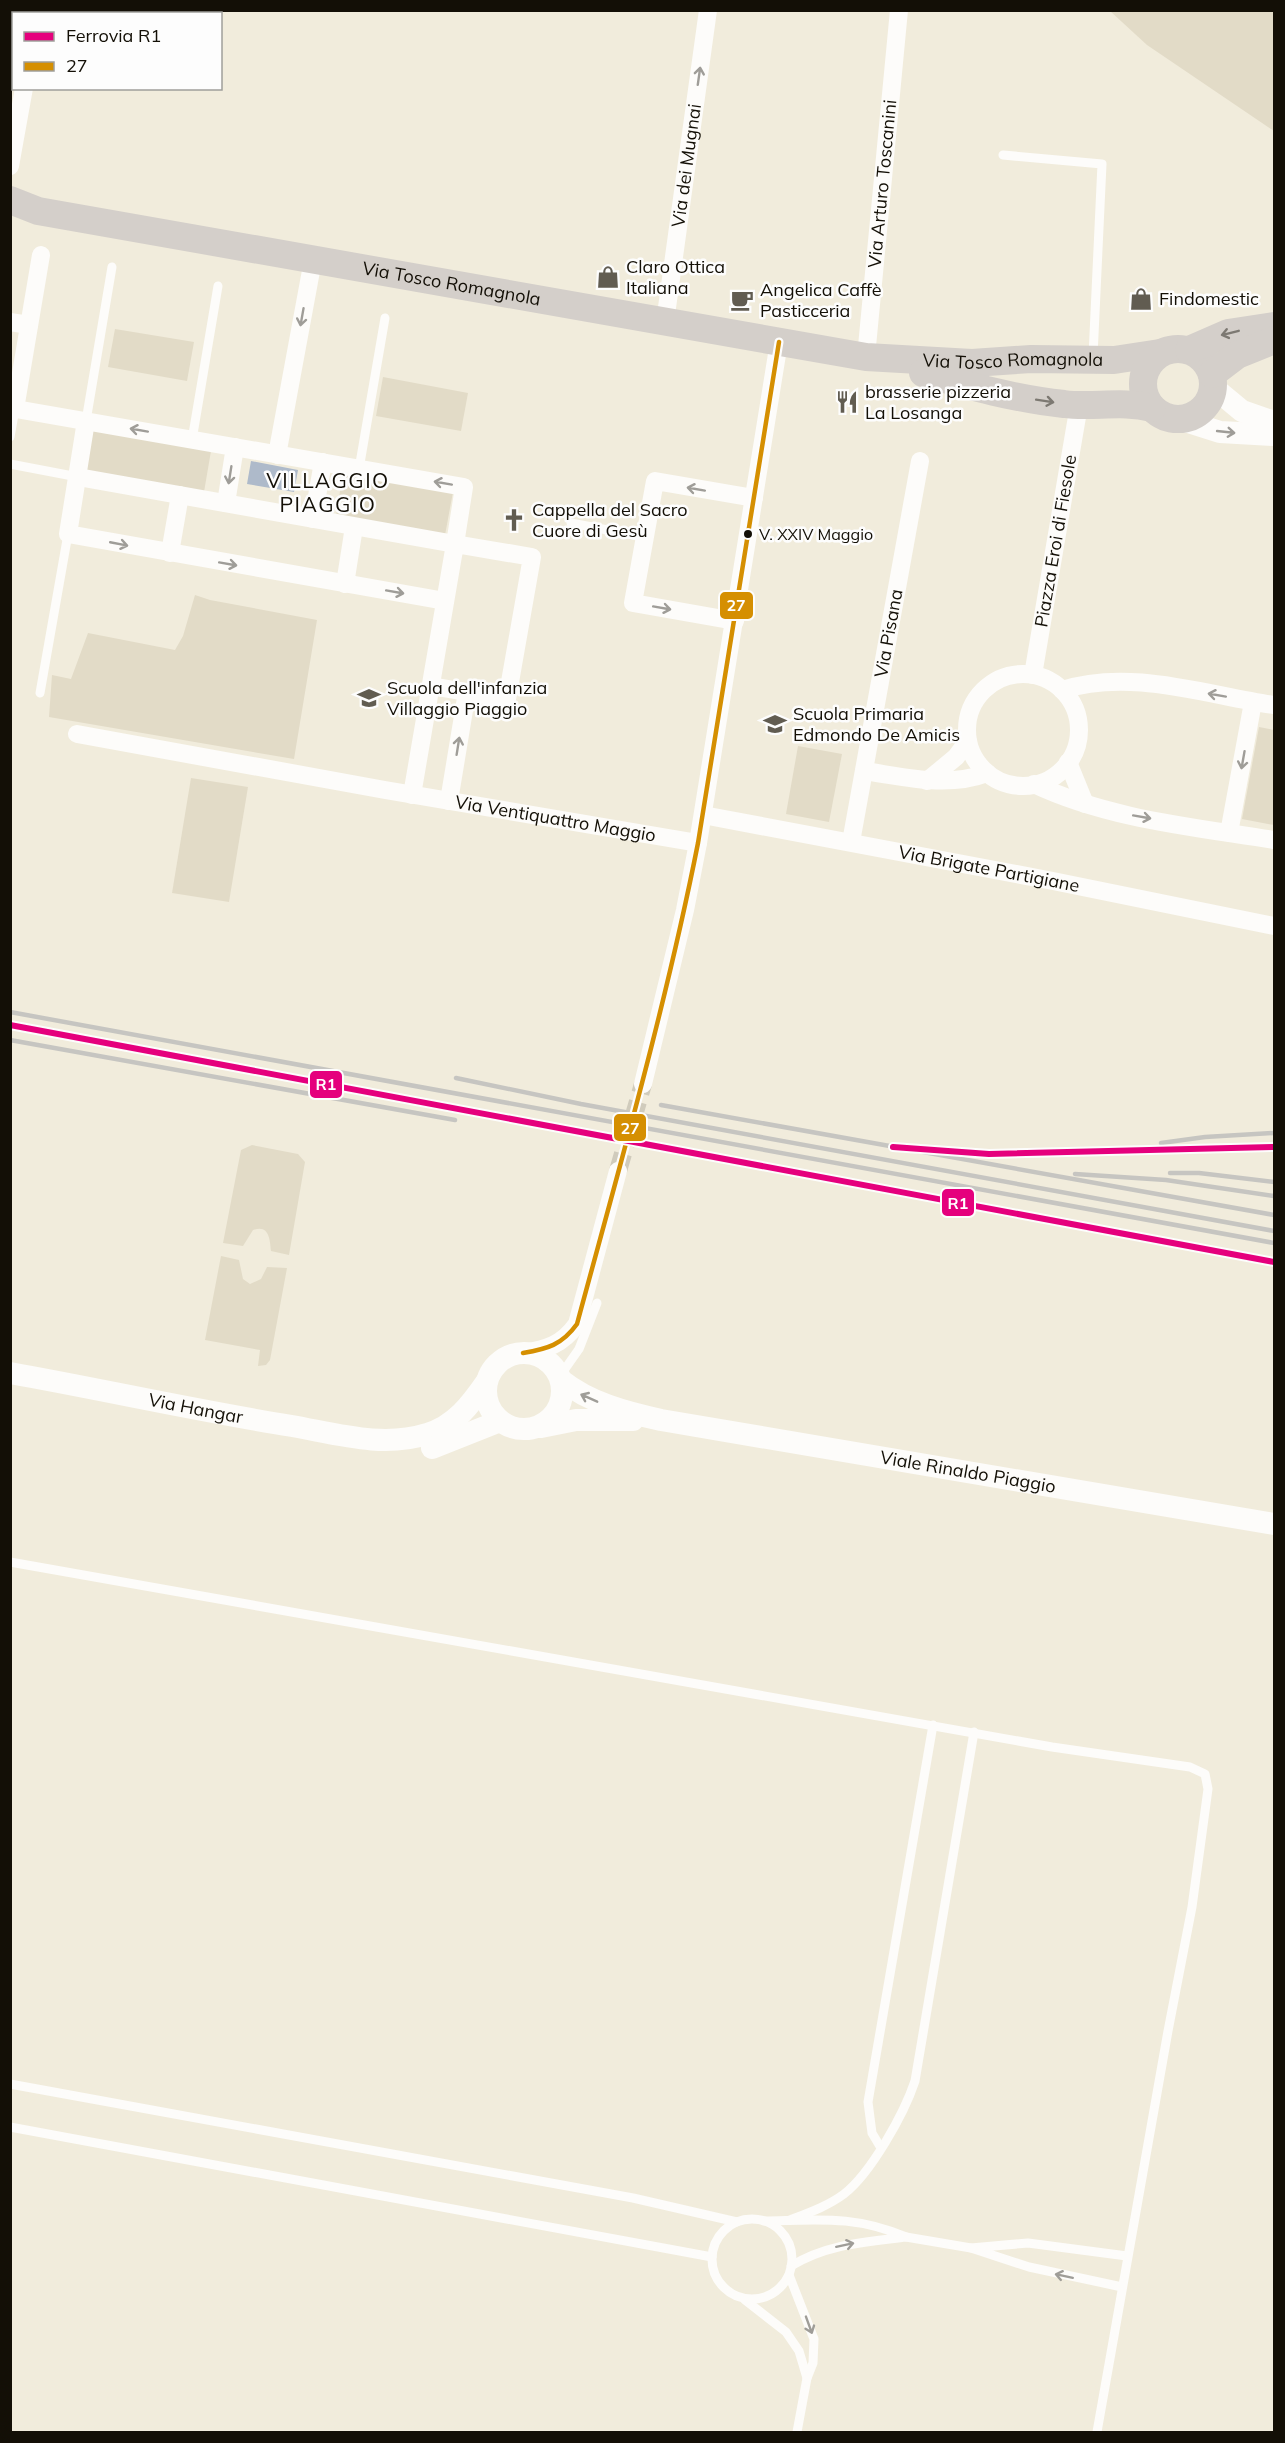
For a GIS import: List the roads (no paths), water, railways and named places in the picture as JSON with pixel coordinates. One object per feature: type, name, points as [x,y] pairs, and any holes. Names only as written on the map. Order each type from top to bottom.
[{"type":"main road","name":"Via Tosco Romagnola","points":[[10,200],[24,212],[866,357],[958,363],[1031,359],[1092,361],[1160,353]]},
{"type":"main road","points":[[1189,350],[1228,333],[1275,326]]},
{"type":"main road","points":[[1212,381],[1237,355],[1275,340]]},
{"type":"main road","points":[[1176,348],[1189,350],[1202,358],[1212,381],[1211,397],[1203,408],[1192,416],[1179,419],[1166,417],[1152,408],[1143,390],[1143,377],[1151,361],[1160,353],[1176,348]]},
{"type":"main road","name":"Via Tosco Romagnola","points":[[866,357],[981,390],[1064,405],[1122,404],[1152,408]]},
{"type":"street","name":"Via dei Mugnai","points":[[665,321],[708,10]]},
{"type":"street","name":"Via Arturo Toscanini","points":[[866,357],[899,10]]},
{"type":"street","points":[[10,166],[24,90]]},
{"type":"street","points":[[41,255],[13,409],[464,487],[412,795]]},
{"type":"street","points":[[277,454],[313,260]]},
{"type":"street","points":[[10,322],[29,325]]},
{"type":"street","points":[[643,1084],[685,910],[698,843],[779,342]]},
{"type":"street","points":[[1212,381],[1242,411],[1275,422]]},
{"type":"street","name":"Piazza Eroi di Fiesole","points":[[1033,675],[1079,405]]},
{"type":"street","points":[[1179,419],[1220,432],[1275,435]]},
{"type":"street","points":[[86,421],[68,534],[445,601]]},
{"type":"street","points":[[226,503],[235,447]]},
{"type":"street","name":"Via Pisana","points":[[851,842],[920,461]]},
{"type":"street","points":[[313,519],[323,462]]},
{"type":"street","points":[[78,477],[532,557],[507,699],[431,686]]},
{"type":"street","points":[[735,621],[633,603],[655,482],[754,498]]},
{"type":"street","points":[[170,553],[180,495]]},
{"type":"street","points":[[345,584],[354,526]]},
{"type":"street","points":[[1033,675],[1048,680],[1062,690],[1073,705],[1078,722],[1078,740],[1068,762],[1052,777],[1034,784],[1012,784],[987,773],[976,759],[968,741],[967,727],[971,710],[984,690],[1005,677],[1033,675]]},
{"type":"street","points":[[1062,690],[1085,684],[1138,682],[1275,705]]},
{"type":"street","points":[[449,801],[466,692]]},
{"type":"street","points":[[1229,833],[1253,702]]},
{"type":"street","name":"Via Ventiquattro Maggio","points":[[77,734],[412,795],[698,843]]},
{"type":"street","points":[[927,781],[956,757],[968,741]]},
{"type":"street","points":[[1068,762],[1085,804]]},
{"type":"street","points":[[864,771],[927,781],[961,780],[987,773]]},
{"type":"street","points":[[1034,784],[1085,804],[1275,840]]},
{"type":"street","name":"Via Brigate Partigiane","points":[[703,815],[1275,926]]},
{"type":"street","points":[[523,1353],[547,1360],[561,1378],[563,1389],[561,1404],[554,1416],[539,1427],[517,1429],[500,1421],[487,1401],[487,1381],[495,1366],[502,1360],[523,1353],[552,1348],[569,1335],[577,1324],[618,1171]]},
{"type":"street","name":"Via Hangar","points":[[10,1373],[224,1415],[381,1442],[421,1436],[448,1425],[468,1406],[487,1381]]},
{"type":"street","name":"Viale Rinaldo Piaggio","points":[[561,1378],[578,1392],[600,1402],[622,1411],[661,1420],[1275,1524]]},
{"type":"street","name":"Viale Rinaldo Piaggio","points":[[539,1427],[576,1420],[661,1420]]},
{"type":"street","name":"Via Hangar","points":[[381,1442],[394,1449],[406,1451],[426,1449],[500,1421]]},
{"type":"lane","points":[[1003,155],[1102,164],[1092,361]]},
{"type":"lane","points":[[86,421],[112,267]]},
{"type":"lane","points":[[192,440],[218,286]]},
{"type":"lane","points":[[359,469],[385,318]]},
{"type":"lane","points":[[10,437],[13,409]]},
{"type":"lane","points":[[10,464],[78,477]]},
{"type":"lane","points":[[571,523],[644,537]]},
{"type":"lane","points":[[40,693],[68,534]]},
{"type":"lane","points":[[561,1378],[579,1349],[597,1303]]},
{"type":"lane","points":[[10,1562],[933,1725],[1190,1767],[1205,1774],[1208,1782],[1192,1907],[1127,2256],[1097,2433]]},
{"type":"lane","points":[[881,2148],[872,2133],[868,2102],[933,1725]]},
{"type":"lane","points":[[790,2220],[830,2203],[845,2193],[881,2148],[907,2104],[915,2081],[974,1732]]},
{"type":"lane","points":[[10,2084],[621,2196],[737,2222],[844,2219],[877,2226],[906,2237],[971,2248],[1029,2267],[1122,2287]]},
{"type":"lane","points":[[10,2127],[712,2257]]},
{"type":"lane","points":[[764,2221],[776,2227],[785,2236],[790,2248],[790,2271],[814,2339],[813,2363],[807,2378],[797,2433]]},
{"type":"lane","points":[[737,2222],[720,2236],[712,2257],[714,2272],[720,2283],[732,2295],[743,2298],[760,2299],[771,2295],[780,2288],[790,2271],[829,2248],[850,2243],[906,2237]]},
{"type":"lane","points":[[971,2248],[1028,2243],[1127,2256]]},
{"type":"lane","points":[[743,2298],[786,2332],[799,2350],[807,2378]]},
{"type":"water","points":[[251,461],[298,470],[294,492],[247,484]]},
{"type":"tunnel","points":[[618,1171],[643,1084]]},
{"type":"railway","points":[[10,1012],[1274,1243]]},
{"type":"railway","points":[[10,1040],[455,1120]]},
{"type":"railway","points":[[456,1078],[581,1104],[1274,1231]]},
{"type":"railway","points":[[306,1080],[1274,1262]]},
{"type":"railway","points":[[661,1105],[1274,1215]]},
{"type":"railway","points":[[1161,1143],[1205,1137],[1274,1133]]},
{"type":"railway","points":[[957,1152],[1063,1154],[1274,1147]]},
{"type":"railway","points":[[1170,1173],[1199,1173],[1274,1182]]},
{"type":"railway","points":[[1075,1174],[1166,1180],[1274,1196]]},
{"type":"rail line","name":"R1","points":[[10,1025],[1274,1262]]},
{"type":"rail line","name":"R1","points":[[893,1147],[989,1154],[1274,1147]]},
{"type":"place","name":"Claro Ottica Italiana","points":[[608,277]]},
{"type":"place","name":"Findomestic","points":[[1141,299]]},
{"type":"place","name":"Angelica Caffè Pasticceria","points":[[742,300]]},
{"type":"place","name":"brasserie pizzeria La Losanga","points":[[847,402]]},
{"type":"place","name":"Cappella del Sacro Cuore di Gesù","points":[[514,520]]},
{"type":"place","name":"V. XXIV Maggio","points":[[748,534]]},
{"type":"place","name":"Scuola dell'infanzia Villaggio Piaggio","points":[[369,698]]},
{"type":"place","name":"Scuola Primaria Edmondo De Amicis","points":[[775,724]]},
{"type":"district","name":"VILLAGGIO PIAGGIO","points":[[328,493]]}]
